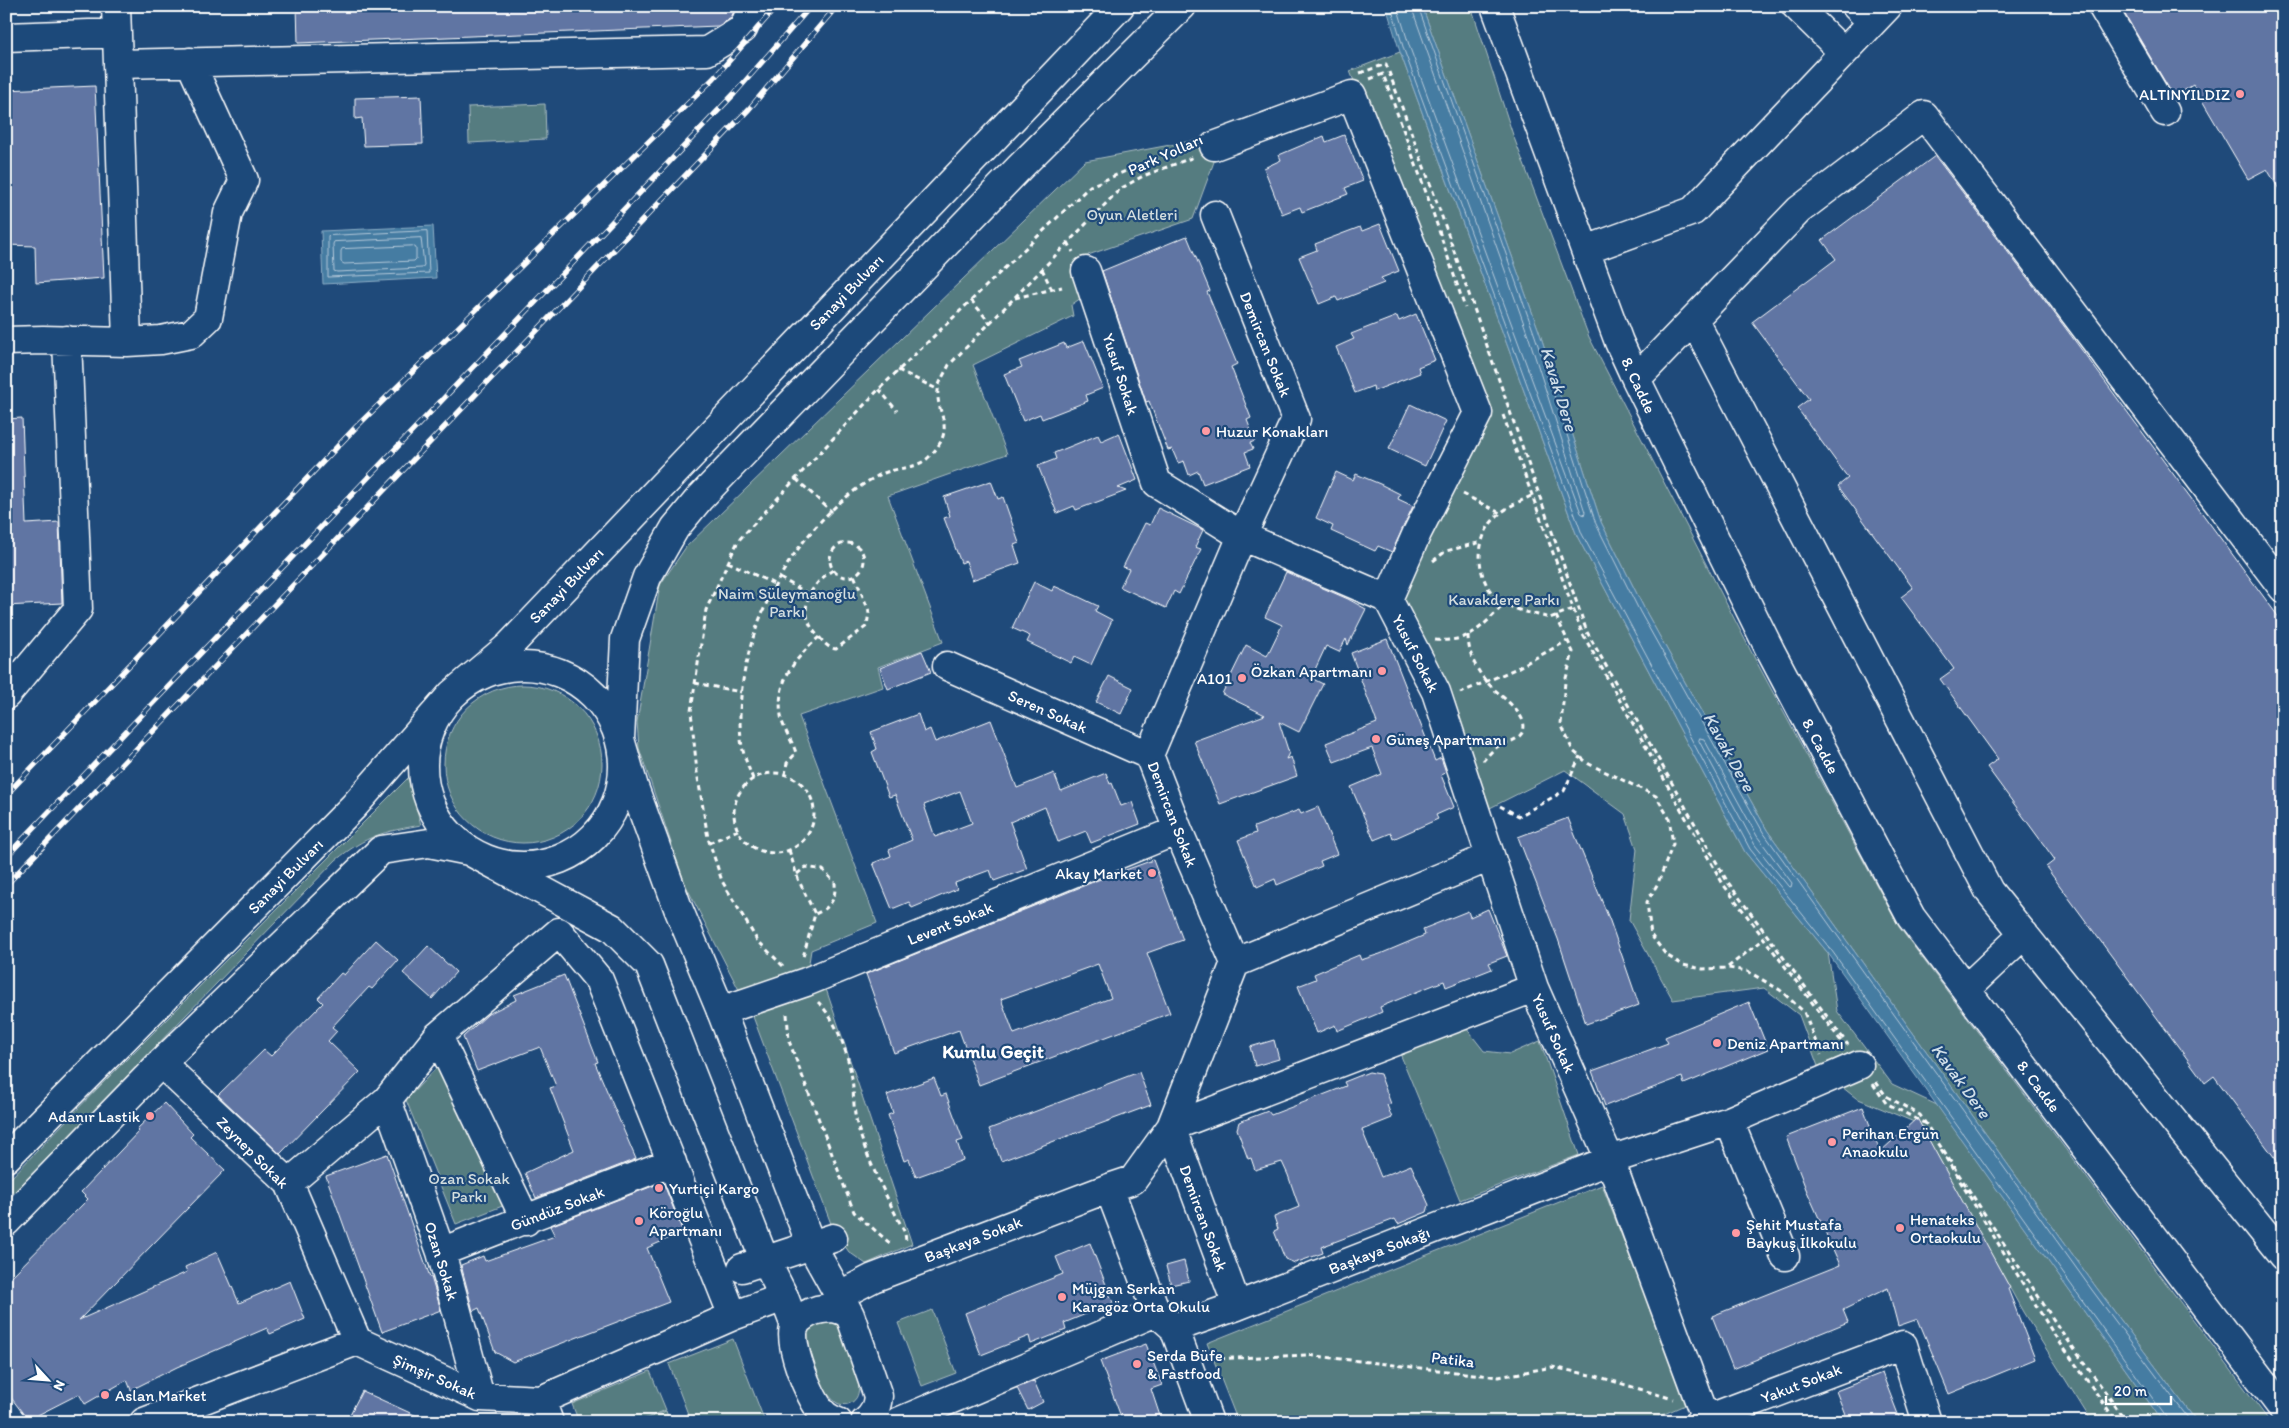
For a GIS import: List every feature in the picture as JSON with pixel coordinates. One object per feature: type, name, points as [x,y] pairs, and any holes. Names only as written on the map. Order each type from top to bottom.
[{"type":"street","points":[[116,6],[127,342]]},
{"type":"street","points":[[118,64],[707,51],[743,29],[752,6]]},
{"type":"street","name":"Sanayi Bulvarı","points":[[6,1158],[354,806],[452,694],[509,646],[1120,6]]},
{"type":"street","points":[[6,1222],[161,1063],[381,850],[429,843],[469,851],[501,864],[535,866],[568,856],[596,835],[614,806],[623,773],[620,739],[625,639],[647,577],[675,528],[699,499],[1013,174],[1182,6]]},
{"type":"street","name":"8. Cadde","points":[[1495,6],[1619,342],[1771,652],[1912,917],[2283,1409]]},
{"type":"street","points":[[1796,6],[1844,52]]},
{"type":"street","points":[[2102,6],[2166,112]]},
{"type":"street","points":[[1586,250],[1693,211],[1844,52],[1872,12]]},
{"type":"street","points":[[6,37],[117,33]]},
{"type":"street","points":[[6,341],[67,340],[127,342],[161,340],[191,334],[208,318],[228,213],[244,180],[190,62]]},
{"type":"street","points":[[1214,146],[1352,95],[1478,413],[1417,533],[1388,598]]},
{"type":"street","points":[[1636,379],[1799,210],[1924,115],[2283,588]]},
{"type":"street","name":"Demircan Sokak","points":[[1216,216],[1296,419],[1242,536],[1149,755],[1178,830],[1235,963]]},
{"type":"street","name":"Yusuf Sokak","points":[[1086,271],[1157,483],[1242,536],[1388,598],[1439,702],[1534,988],[1610,1160]]},
{"type":"street","points":[[1694,320],[1988,891],[2283,1256]]},
{"type":"street","points":[[6,695],[78,609],[67,340]]},
{"type":"street","points":[[828,1419],[811,1397],[792,1339],[794,1326],[784,1297],[754,1264],[649,965],[612,928],[469,851],[446,832],[430,806],[423,777],[424,746],[434,718],[452,694],[481,674],[514,665],[549,668],[581,683],[605,707],[620,739],[634,787],[678,908],[721,1012],[822,1241],[878,1396],[880,1418]]},
{"type":"street","name":"Seren Sokak","points":[[947,666],[1149,755]]},
{"type":"street","name":"Levent Sokak","points":[[721,1012],[800,985],[1178,830]]},
{"type":"street","points":[[1171,1127],[1235,963],[1490,857]]},
{"type":"street","points":[[288,1183],[387,1100],[438,1036],[559,932],[599,980],[733,1316]]},
{"type":"street","points":[[1966,989],[2024,934]]},
{"type":"street","points":[[1171,1127],[1534,988]]},
{"type":"street","points":[[438,1036],[526,1221]]},
{"type":"street","name":"Zeynep Sokak","points":[[161,1063],[288,1183],[357,1341]]},
{"type":"street","name":"Başkaya Sokağı","points":[[880,1418],[1165,1320],[1237,1306],[1610,1160],[1729,1121],[1861,1064]]},
{"type":"street","name":"Ozan Sokak","points":[[387,1100],[441,1252],[480,1397]]},
{"type":"street","points":[[1729,1121],[1785,1256]]},
{"type":"street","name":"Demircan Sokak","points":[[1171,1127],[1237,1306]]},
{"type":"street","name":"Başkaya Sokak","points":[[845,1305],[873,1278],[1133,1180],[1171,1127]]},
{"type":"street","points":[[1610,1160],[1702,1420]]},
{"type":"street","name":"Gündüz Sokak","points":[[441,1252],[526,1221],[672,1162]]},
{"type":"street","points":[[1109,1188],[1209,1422]]},
{"type":"street","points":[[754,1264],[822,1241]]},
{"type":"street","name":"Şimşir Sokak","points":[[357,1341],[480,1397],[545,1411],[733,1316],[784,1297]]},
{"type":"street","points":[[794,1326],[811,1312],[829,1307],[839,1308],[845,1305]]},
{"type":"street","points":[[144,1422],[357,1341]]},
{"type":"street","name":"Yakut Sokak","points":[[1702,1420],[1903,1345],[1927,1422]]},
{"type":"path","points":[[1358,74],[1386,64],[1434,194],[1587,632],[1727,881],[1861,1064],[1886,1103],[1924,1122],[2053,1333],[2117,1422]]},
{"type":"path","points":[[1364,81],[1383,74],[1428,198],[1467,314]]},
{"type":"path","points":[[905,1265],[905,1233],[870,1163],[857,1121],[852,1077],[830,1014],[757,940],[722,880],[709,843],[697,772],[691,711],[706,610],[738,541],[879,389],[1090,186],[1193,143],[1214,146]]},
{"type":"path","name":"Park Yolları","points":[[939,390],[949,365],[1120,189],[1143,176],[1207,152],[1214,146]]},
{"type":"path","points":[[1042,269],[1052,290]]},
{"type":"path","points":[[1014,298],[1062,288]]},
{"type":"path","points":[[971,300],[990,323]]},
{"type":"path","points":[[753,779],[741,740],[741,692],[748,651],[763,612],[780,578],[800,545],[832,512],[862,486],[885,472],[911,467],[929,458],[942,441],[945,422],[940,405],[939,390],[898,370]]},
{"type":"path","points":[[879,389],[897,411]]},
{"type":"path","points":[[1502,414],[1582,633],[1680,812],[1723,884],[1886,1096],[1920,1115],[2059,1328],[2127,1422]]},
{"type":"path","points":[[796,479],[832,512]]},
{"type":"path","points":[[1442,484],[1500,513]]},
{"type":"path","points":[[1531,496],[1500,513],[1489,524],[1482,542],[1479,564],[1491,593],[1504,604],[1550,618],[1574,609]]},
{"type":"path","points":[[1430,563],[1446,551],[1482,542]]},
{"type":"path","points":[[841,544],[855,545],[861,550],[864,557],[864,564],[860,571],[854,575],[839,575],[833,570],[831,555],[841,544]]},
{"type":"path","points":[[728,562],[776,586]]},
{"type":"path","points":[[833,570],[819,578],[809,594],[806,606],[807,618],[819,637],[829,648],[836,649],[867,626],[869,611],[854,575]]},
{"type":"path","points":[[780,578],[809,594]]},
{"type":"path","points":[[1432,639],[1452,641],[1468,635],[1487,622],[1504,604]]},
{"type":"path","points":[[1556,616],[1572,652],[1565,682],[1561,724],[1573,751],[1589,764],[1656,796],[1669,818],[1673,844],[1658,883],[1647,902],[1651,936],[1666,955],[1683,965],[1702,969],[1728,968],[1747,971],[1780,990],[1804,1012],[1831,1078]]},
{"type":"path","points":[[1468,635],[1468,648],[1473,661],[1486,682],[1510,703],[1523,720],[1523,730],[1518,738],[1496,748],[1483,761],[1481,770]]},
{"type":"path","points":[[785,775],[787,763],[796,753],[792,740],[782,723],[780,703],[783,684],[788,670],[819,637]]},
{"type":"path","points":[[1439,702],[1516,669],[1567,641]]},
{"type":"path","points":[[695,683],[741,692]]},
{"type":"path","points":[[1493,802],[1519,816],[1564,791],[1580,756]]},
{"type":"path","points":[[765,774],[785,775],[802,784],[810,794],[814,807],[813,820],[809,832],[800,843],[789,850],[776,853],[763,852],[751,846],[738,830],[734,812],[737,799],[743,788],[753,779],[765,774]]},
{"type":"path","points":[[709,843],[738,830]]},
{"type":"path","points":[[789,850],[797,874],[815,914],[802,961],[800,985],[786,1010],[789,1041],[854,1212],[893,1245],[905,1265]]},
{"type":"path","points":[[797,874],[806,867],[823,870],[836,883],[836,896],[827,909],[815,914]]},
{"type":"path","points":[[1728,968],[1764,939]]},
{"type":"path","name":"Patika","points":[[1210,1359],[1307,1355],[1499,1377],[1552,1367],[1596,1376],[1676,1400]]},
{"type":"green space","points":[[1422,6],[1471,6],[1513,135],[1589,337],[1755,659],[1899,927],[2270,1422],[2197,1422],[2096,1287],[1767,830],[1645,610],[1601,522],[1540,334]]},
{"type":"green space","name":"Kavakdere Parkı","points":[[1400,52],[1577,536],[1745,852],[1828,953],[1837,1011],[1892,1084],[1937,1105],[2163,1422],[2092,1422],[2023,1312],[1919,1124],[1856,1098],[1819,1069],[1799,1015],[1764,988],[1673,1000],[1629,920],[1637,849],[1625,814],[1565,770],[1480,813],[1454,703],[1396,600],[1484,412],[1350,71]]},
{"type":"green space","points":[[545,104],[546,139],[469,143],[468,107]]},
{"type":"green space","name":"Naim Süleymanoğlu Parkı","points":[[1202,139],[1215,159],[1193,219],[1088,255],[1088,293],[1071,305],[1073,316],[973,365],[1007,454],[888,496],[943,642],[878,667],[883,687],[799,716],[877,923],[811,950],[808,969],[739,990],[685,884],[639,748],[637,722],[660,585],[686,547],[1085,161]]},
{"type":"green space","points":[[531,685],[546,688],[560,694],[579,708],[589,720],[599,741],[602,764],[599,787],[589,808],[579,820],[567,830],[546,840],[531,843],[515,843],[500,840],[479,830],[457,808],[445,779],[444,756],[447,741],[457,720],[479,698],[508,686]]},
{"type":"green space","points":[[408,778],[421,825],[396,830],[366,840],[336,860],[6,1201],[6,1183],[97,1089]]},
{"type":"green space","points":[[824,983],[912,1244],[866,1264],[849,1252],[833,1229],[752,1014]]},
{"type":"green space","points":[[1466,1028],[1484,1051],[1510,1054],[1540,1041],[1579,1155],[1460,1200],[1399,1051]]},
{"type":"green space","name":"Ozan Sokak Parkı","points":[[439,1065],[505,1205],[456,1224],[406,1100]]},
{"type":"green space","points":[[1602,1185],[1687,1404],[1646,1422],[1238,1422],[1207,1343]]},
{"type":"green space","points":[[932,1310],[956,1373],[922,1386],[898,1323]]},
{"type":"green space","points":[[833,1320],[842,1329],[848,1341],[858,1377],[859,1388],[856,1398],[845,1405],[837,1403],[825,1390],[814,1370],[807,1349],[806,1331],[811,1321]]},
{"type":"green space","points":[[733,1339],[765,1422],[691,1422],[669,1364]]},
{"type":"green space","points":[[650,1371],[666,1410],[637,1422],[579,1422],[572,1404]]},
{"type":"green space","points":[[666,1411],[670,1422],[639,1422]]},
{"type":"water","points":[[1386,6],[1422,6],[1540,334],[1601,522],[1645,610],[1767,830],[2096,1287],[2197,1422],[2163,1422],[1828,953],[1745,852],[1577,536],[1400,52]]},
{"type":"water","points":[[433,226],[436,278],[323,284],[321,231]]},
{"type":"building","points":[[297,6],[736,6],[731,18],[718,26],[298,43]]},
{"type":"building","name":"ALTINYILDIZ","points":[[2120,6],[2283,6],[2283,196],[2267,169],[2248,179],[2193,85],[2174,97]]},
{"type":"building","points":[[95,86],[104,278],[36,283],[35,246],[6,245],[6,90]]},
{"type":"building","points":[[421,96],[423,144],[364,146],[362,118],[355,119],[355,98]]},
{"type":"building","points":[[1344,135],[1363,181],[1345,188],[1348,194],[1302,212],[1300,207],[1282,214],[1264,168],[1281,160],[1279,155],[1324,136],[1326,142]]},
{"type":"building","points":[[1935,156],[2064,326],[2283,623],[2283,1169],[2214,1076],[2205,1083],[2046,867],[2055,860],[1987,767],[1998,759],[1940,679],[1954,669],[1901,597],[1913,588],[1838,486],[1848,478],[1797,408],[1809,399],[1752,322],[1836,259],[1822,240]]},
{"type":"building","points":[[1380,224],[1399,271],[1381,278],[1384,283],[1338,301],[1336,297],[1319,304],[1299,257],[1317,250],[1315,244],[1360,227],[1362,231]]},
{"type":"building","points":[[1187,236],[1210,291],[1207,292],[1237,364],[1231,367],[1251,418],[1247,420],[1255,441],[1250,443],[1253,449],[1245,452],[1250,466],[1203,484],[1198,471],[1189,475],[1184,461],[1178,463],[1172,449],[1168,450],[1149,401],[1146,402],[1102,271]]},
{"type":"building","points":[[1416,314],[1435,360],[1418,367],[1420,373],[1374,391],[1373,386],[1355,393],[1336,347],[1354,339],[1351,334],[1397,316],[1399,321]]},
{"type":"building","points":[[1084,341],[1103,388],[1086,395],[1088,401],[1042,419],[1040,414],[1023,421],[1004,374],[1022,367],[1019,361],[1064,343],[1066,348]]},
{"type":"building","points":[[1410,404],[1446,421],[1425,466],[1389,449]]},
{"type":"building","points":[[22,418],[26,524],[59,522],[62,603],[6,606],[6,419]]},
{"type":"building","points":[[1119,433],[1137,480],[1118,488],[1126,491],[1076,510],[1074,506],[1057,513],[1038,466],[1056,459],[1054,453],[1098,435],[1101,441]]},
{"type":"building","points":[[1336,472],[1353,480],[1356,474],[1380,484],[1400,494],[1398,499],[1413,506],[1392,552],[1378,546],[1375,551],[1331,531],[1333,526],[1316,518]]},
{"type":"building","points":[[991,481],[998,499],[1003,497],[1019,543],[1014,545],[1020,563],[972,580],[966,561],[961,563],[944,518],[950,516],[944,497]]},
{"type":"building","points":[[1158,508],[1203,530],[1195,547],[1201,549],[1179,594],[1174,591],[1166,608],[1120,587],[1129,569],[1123,567],[1145,523],[1150,525]]},
{"type":"building","points":[[1286,572],[1348,599],[1366,609],[1348,645],[1346,639],[1339,652],[1326,646],[1311,678],[1323,684],[1299,732],[1279,722],[1289,753],[1286,759],[1291,757],[1297,776],[1220,804],[1194,741],[1265,715],[1222,694],[1246,645],[1267,656],[1282,625],[1265,617]]},
{"type":"building","points":[[1034,582],[1052,591],[1054,586],[1098,606],[1095,611],[1112,620],[1091,665],[1074,657],[1071,663],[1027,642],[1030,636],[1012,628]]},
{"type":"building","points":[[1387,639],[1435,761],[1441,758],[1446,772],[1441,775],[1454,807],[1436,815],[1438,819],[1393,839],[1391,833],[1374,840],[1351,787],[1382,774],[1372,748],[1334,762],[1326,743],[1377,723],[1351,653]]},
{"type":"building","points":[[922,651],[931,672],[888,689],[880,668]]},
{"type":"building","points":[[1109,676],[1133,688],[1121,714],[1096,702]]},
{"type":"building","points":[[918,714],[924,732],[930,729],[935,742],[991,720],[1017,788],[1054,773],[1061,791],[1106,773],[1121,806],[1132,802],[1140,824],[1091,843],[1086,831],[1058,842],[1045,807],[1010,822],[1027,869],[994,881],[990,870],[955,883],[957,889],[912,908],[909,902],[892,909],[873,863],[891,856],[889,850],[912,840],[895,795],[889,797],[872,752],[877,749],[871,732]],"holes":[[[960,791],[972,823],[935,837],[924,805]]]},
{"type":"building","points":[[1318,807],[1337,854],[1320,861],[1322,866],[1277,885],[1275,879],[1257,887],[1238,840],[1256,833],[1254,827],[1299,810],[1301,814]]},
{"type":"building","points":[[1568,818],[1610,921],[1639,1005],[1586,1024],[1558,939],[1518,837]]},
{"type":"building","points":[[1153,860],[1183,940],[1147,953],[1170,1013],[979,1085],[959,1030],[894,1053],[866,974],[1098,880]],"holes":[[[1098,964],[1111,998],[1014,1034],[1001,999]]]},
{"type":"building","points":[[1488,909],[1507,956],[1489,963],[1492,969],[1446,987],[1444,981],[1380,1007],[1382,1012],[1337,1031],[1335,1025],[1317,1033],[1298,986],[1316,979],[1314,974],[1359,955],[1361,960],[1380,954],[1425,935],[1423,929],[1468,911],[1470,917]]},
{"type":"building","points":[[376,940],[398,960],[372,989],[369,987],[332,1027],[337,1031],[328,1041],[360,1072],[280,1154],[218,1095],[264,1050],[271,1056],[323,1003],[318,998],[341,973],[344,975]]},
{"type":"building","points":[[428,946],[456,972],[432,999],[403,973]]},
{"type":"building","points":[[564,975],[598,1062],[595,1063],[636,1159],[536,1198],[525,1173],[574,1150],[550,1088],[556,1086],[540,1047],[477,1071],[463,1037],[488,1014],[516,1000],[514,995]]},
{"type":"building","name":"Deniz Apartmanı","points":[[1749,1002],[1768,1049],[1684,1084],[1682,1077],[1605,1106],[1592,1071],[1668,1043],[1665,1037]]},
{"type":"building","points":[[1274,1040],[1279,1059],[1255,1066],[1250,1047]]},
{"type":"building","points":[[1139,1072],[1151,1105],[1001,1161],[989,1129]]},
{"type":"building","points":[[1369,1072],[1380,1074],[1391,1104],[1387,1105],[1392,1118],[1362,1130],[1381,1177],[1411,1165],[1429,1205],[1427,1212],[1398,1224],[1395,1219],[1321,1247],[1323,1253],[1295,1263],[1285,1259],[1274,1231],[1278,1229],[1274,1217],[1299,1207],[1282,1162],[1255,1170],[1251,1158],[1248,1159],[1237,1129],[1239,1122],[1268,1111],[1271,1115],[1346,1086],[1344,1082]]},
{"type":"building","points":[[934,1078],[941,1096],[946,1094],[963,1140],[957,1142],[963,1160],[916,1177],[909,1159],[904,1161],[888,1115],[893,1113],[887,1095]]},
{"type":"building","points":[[164,1103],[193,1134],[190,1137],[225,1170],[79,1320],[187,1272],[185,1267],[217,1252],[239,1303],[290,1281],[305,1319],[270,1334],[267,1328],[177,1367],[131,1390],[127,1380],[85,1404],[79,1394],[28,1420],[6,1391],[6,1282],[88,1199],[81,1192],[139,1131],[137,1129]]},
{"type":"building","points":[[1863,1107],[1880,1152],[1917,1118],[2010,1288],[2008,1289],[2035,1359],[1949,1394],[1918,1319],[1898,1326],[1888,1288],[1843,1310],[1848,1322],[1733,1369],[1712,1316],[1840,1265],[1806,1189],[1786,1137]]},
{"type":"building","points":[[387,1154],[441,1310],[382,1332],[326,1176]]},
{"type":"building","points":[[663,1182],[683,1232],[647,1248],[669,1302],[513,1362],[495,1352],[479,1308],[473,1311],[461,1265],[483,1256],[485,1261],[555,1236],[550,1226]]},
{"type":"building","name":"Müjgan Serkan Karagöz Orta Okulu","points":[[1090,1243],[1113,1303],[1064,1323],[1066,1330],[1031,1344],[1029,1336],[981,1355],[965,1313],[1063,1274],[1056,1257]]},
{"type":"building","points":[[1184,1261],[1189,1281],[1171,1285],[1166,1266]]},
{"type":"building","points":[[1146,1344],[1162,1385],[1151,1389],[1162,1422],[1123,1422],[1100,1361]]},
{"type":"building","points":[[1882,1373],[1901,1422],[1848,1422],[1836,1391]]},
{"type":"building","points":[[1034,1381],[1043,1402],[1028,1410],[1017,1388]]},
{"type":"building","points":[[362,1391],[430,1422],[346,1422]]},
{"type":"railway","points":[[6,795],[356,427],[714,78],[777,6]]},
{"type":"railway","points":[[6,857],[734,94],[811,6]]},
{"type":"railway","points":[[6,885],[749,109],[837,6]]},
{"type":"place","name":"ALTINYILDIZ","points":[[2240,94]]},
{"type":"place","name":"Huzur Konakları","points":[[1206,431]]},
{"type":"place","name":"Özkan Apartmanı","points":[[1382,671]]},
{"type":"place","name":"A101","points":[[1242,678]]},
{"type":"place","name":"Güneş Apartmanı","points":[[1376,739]]},
{"type":"place","name":"Akay Market","points":[[1152,873]]},
{"type":"place","name":"Deniz Apartmanı","points":[[1717,1043]]},
{"type":"place","name":"Adanır Lastik","points":[[150,1116]]},
{"type":"place","name":"Perihan Ergün Anaokulu","points":[[1832,1142]]},
{"type":"place","name":"Yurtiçi Kargo","points":[[659,1188]]},
{"type":"place","name":"Köroğlu Apartmanı","points":[[639,1221]]},
{"type":"place","name":"Henateks Ortaokulu","points":[[1900,1228]]},
{"type":"place","name":"Şehit Mustafa Baykuş İlkokulu","points":[[1736,1233]]},
{"type":"place","name":"Müjgan Serkan Karagöz Orta Okulu","points":[[1062,1297]]},
{"type":"place","name":"Serda Büfe & Fastfood","points":[[1137,1364]]},
{"type":"place","name":"Aslan Market","points":[[105,1395]]},
{"type":"district","name":"Kumlu Geçit","points":[[993,1051]]},
{"type":"park label","name":"Oyun Aletleri","points":[[1132,214]]},
{"type":"water label","name":"Kavak Dere","points":[[1559,389]]},
{"type":"water label","name":"Kavak Dere","points":[[1729,752]]},
{"type":"water label","name":"Kavak Dere","points":[[1961,1081]]}]
